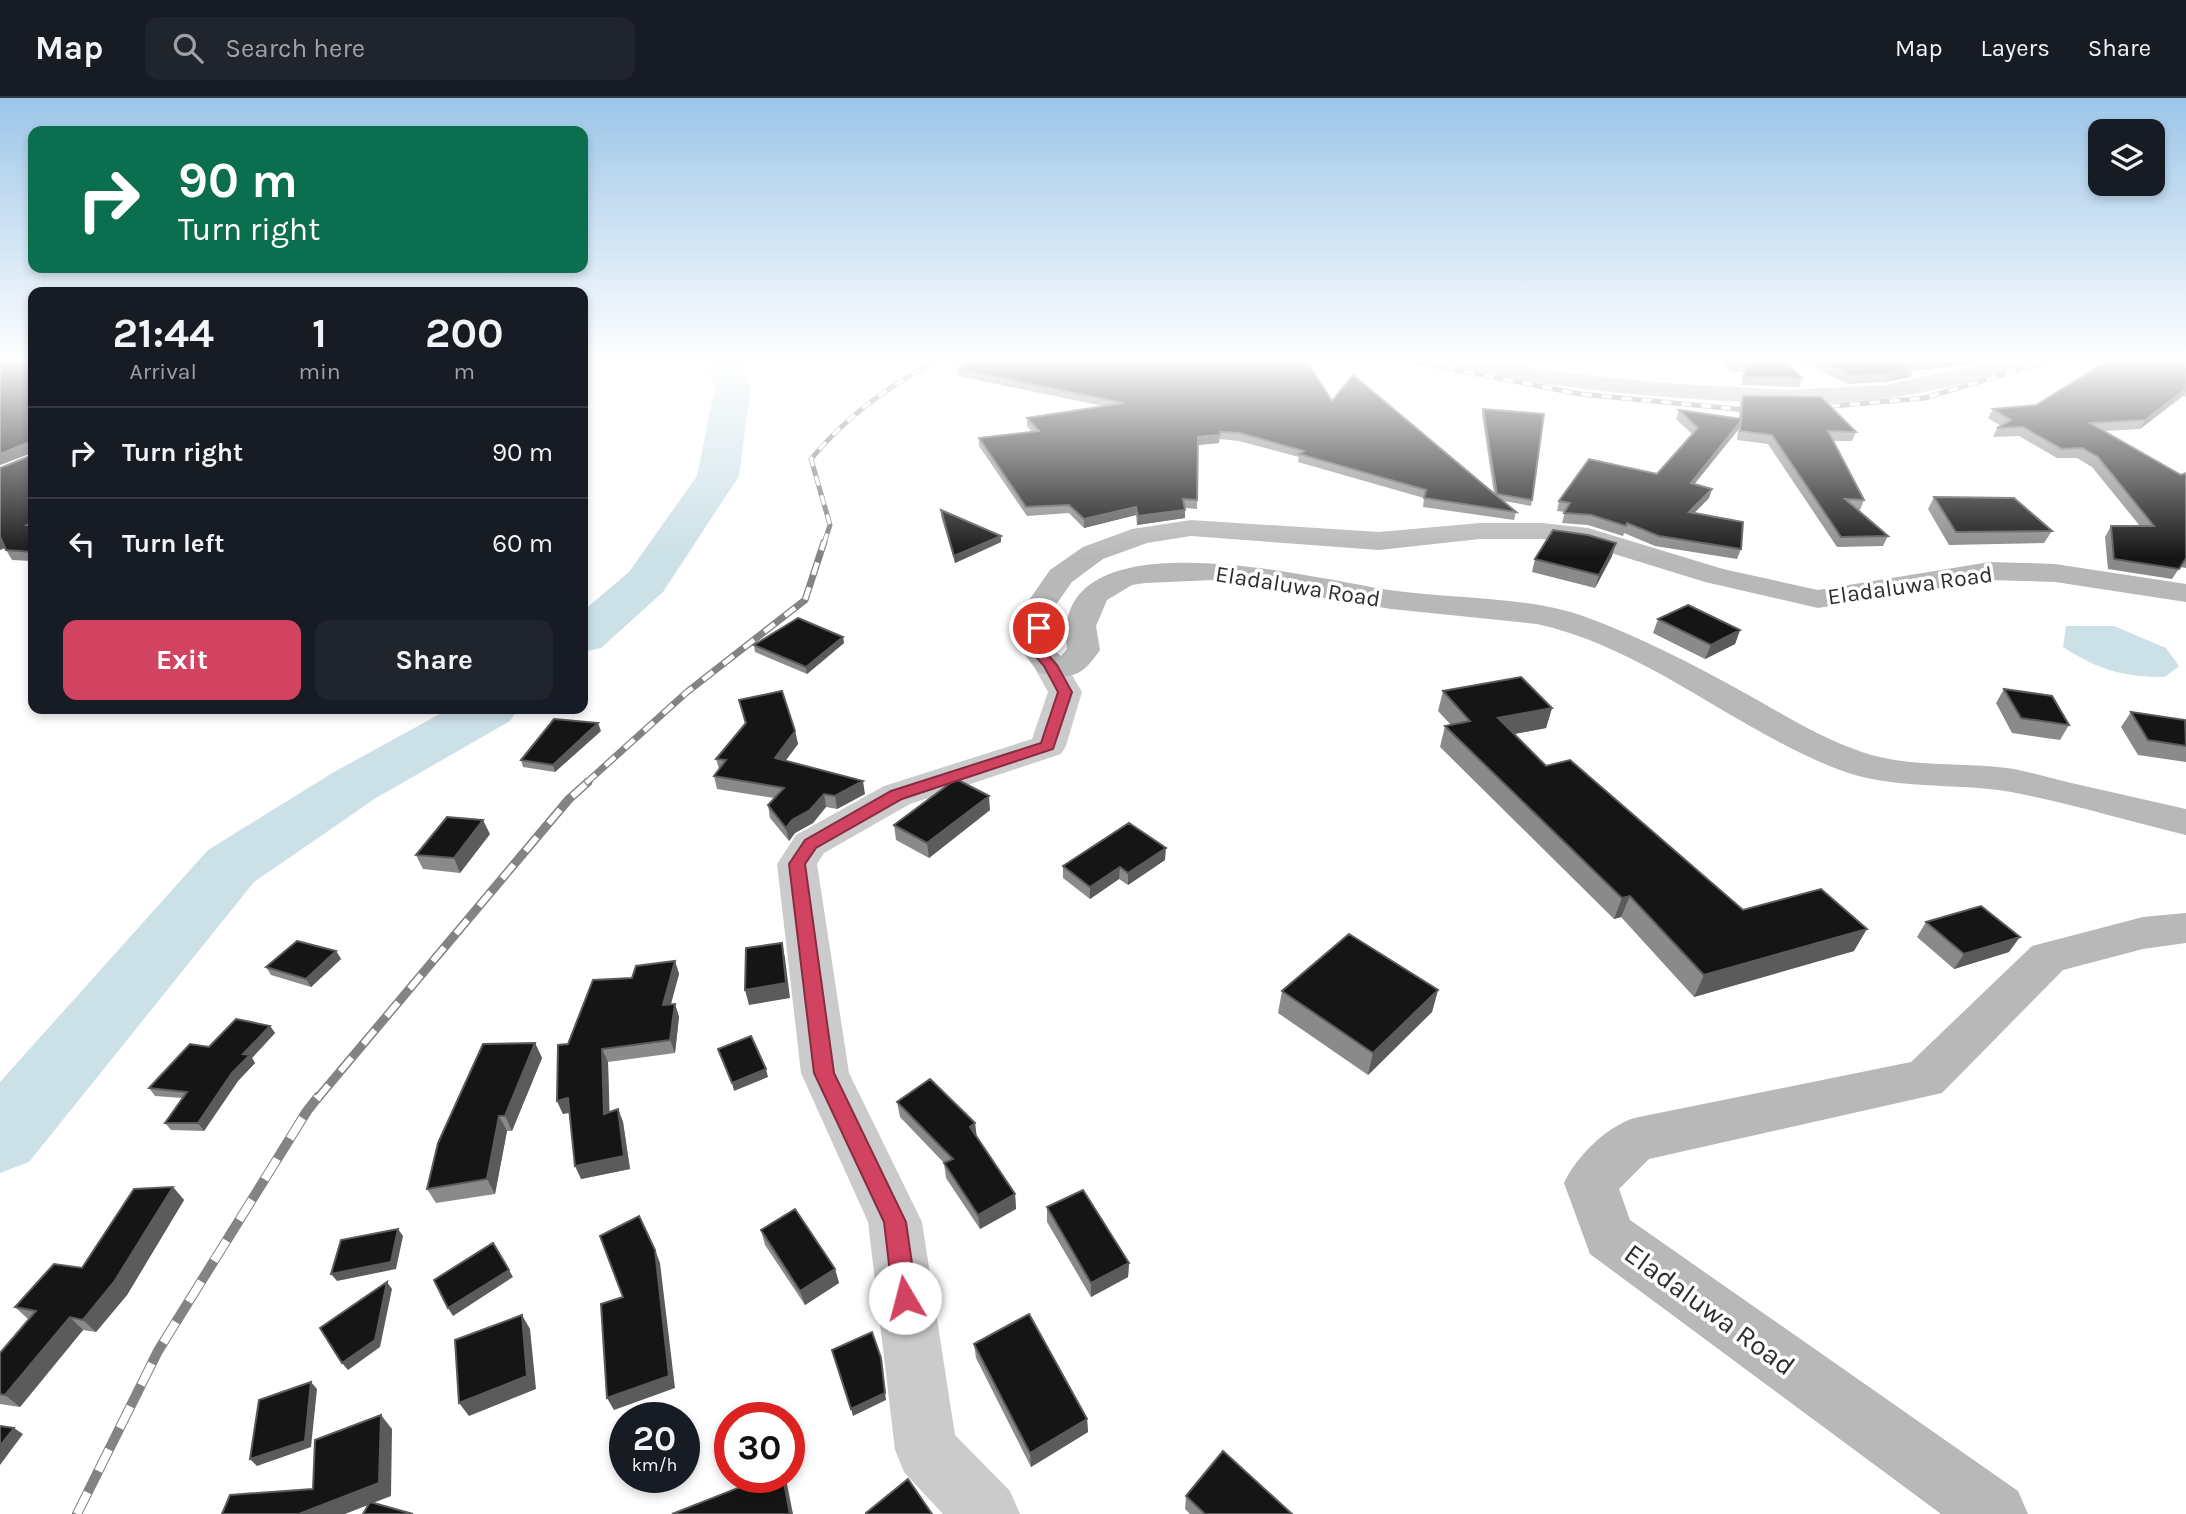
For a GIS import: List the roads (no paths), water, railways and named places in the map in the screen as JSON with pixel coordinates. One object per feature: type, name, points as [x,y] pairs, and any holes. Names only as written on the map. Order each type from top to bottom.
[{"type":"street","name":"Eladaluwa Road","points":[[2186,593],[2055,573],[1990,571],[1818,599],[1716,576],[1588,537],[1542,531],[1480,531],[1379,541],[1191,528],[1130,540],[1093,554],[1061,576],[1040,606],[1038,651],[1050,665],[1069,667],[1084,650],[1080,626],[1094,596],[1123,578],[1145,574],[1215,571],[1391,600],[1537,615],[1570,622],[1672,666],[1808,743],[1853,762],[1907,774],[2009,780],[2186,822]]},
{"type":"street","points":[[987,1514],[926,1450],[895,1222],[824,1073],[797,864],[810,844],[897,795],[1048,746],[1065,692],[1050,665]]},
{"type":"street","name":"Eladaluwa Road","points":[[1995,1514],[1609,1236],[1590,1183],[1634,1140],[1925,1079],[2048,958],[2143,933],[2186,928]]},
{"type":"water","points":[[2066,626],[2114,626],[2166,648],[2179,666],[2165,677],[2136,676],[2100,667],[2063,647]]},
{"type":"waterway","points":[[588,633],[646,582],[718,476],[726,426]]},
{"type":"waterway","points":[[0,1138],[231,866],[355,785],[481,714]]},
{"type":"railway","points":[[824,543],[830,525],[811,459],[842,426]]},
{"type":"railway","points":[[586,783],[687,692],[805,600],[824,542]]},
{"type":"railway","points":[[317,1099],[569,799],[588,782]]},
{"type":"railway","points":[[77,1514],[158,1351],[318,1097]]}]
